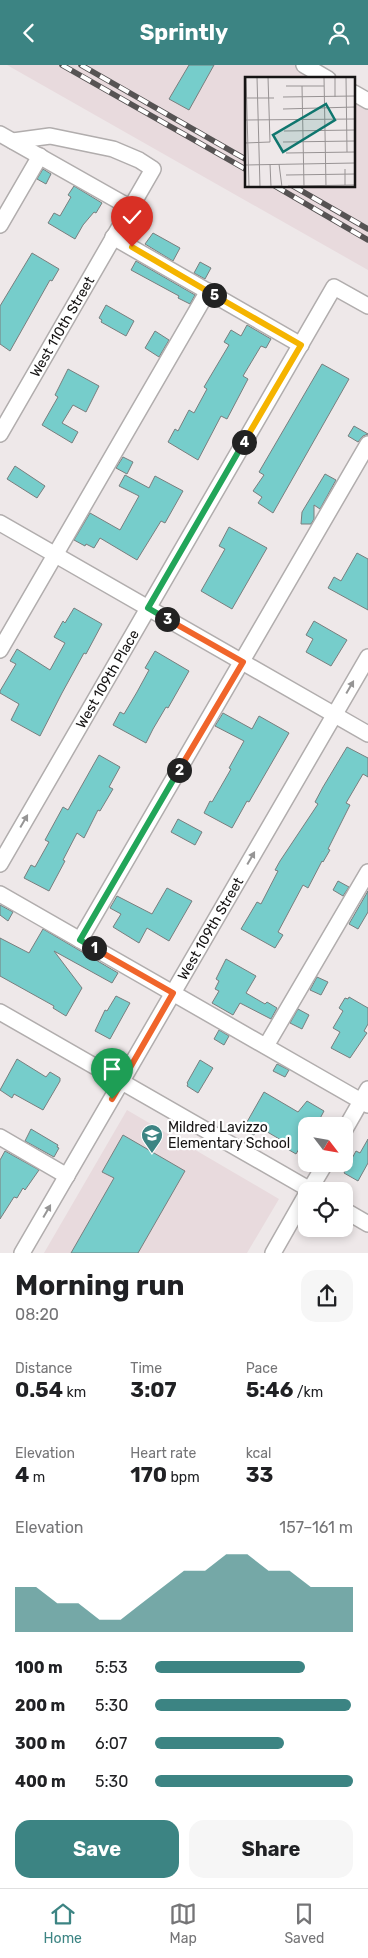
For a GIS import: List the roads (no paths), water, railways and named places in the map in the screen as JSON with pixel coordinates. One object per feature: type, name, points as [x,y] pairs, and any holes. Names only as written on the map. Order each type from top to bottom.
[{"type":"street","points":[[304,65],[325,77]]},
{"type":"street","points":[[356,94],[368,101]]},
{"type":"street","name":"West 110th Street","points":[[0,434],[153,169],[140,160],[113,149],[50,136],[7,137]]},
{"type":"street","points":[[7,137],[131,208]]},
{"type":"street","points":[[0,225],[40,156]]},
{"type":"street","points":[[114,237],[301,345]]},
{"type":"street","name":"West 109th Place","points":[[0,864],[334,287],[368,306]]},
{"type":"street","points":[[0,650],[208,291]]},
{"type":"street","points":[[80,940],[368,444]]},
{"type":"street","points":[[0,523],[368,734]]},
{"type":"street","name":"West 109th Street","points":[[22,1253],[368,657]]},
{"type":"street","points":[[266,1046],[368,872]]},
{"type":"street","points":[[0,894],[266,1046],[366,1098],[353,1118]]},
{"type":"street","points":[[0,1012],[298,1186]]},
{"type":"street","points":[[0,1137],[67,1176]]},
{"type":"street","points":[[273,1253],[298,1211]]},
{"type":"street","points":[[353,1215],[368,1224]]},
{"type":"railway","points":[[62,65],[245,169]]},
{"type":"railway","points":[[81,65],[245,159]]},
{"type":"railway","points":[[277,187],[368,240]]},
{"type":"railway","points":[[295,187],[368,229]]},
{"type":"place","name":"Mildred Lavizzo Elementary School","points":[[152,1154]]}]
